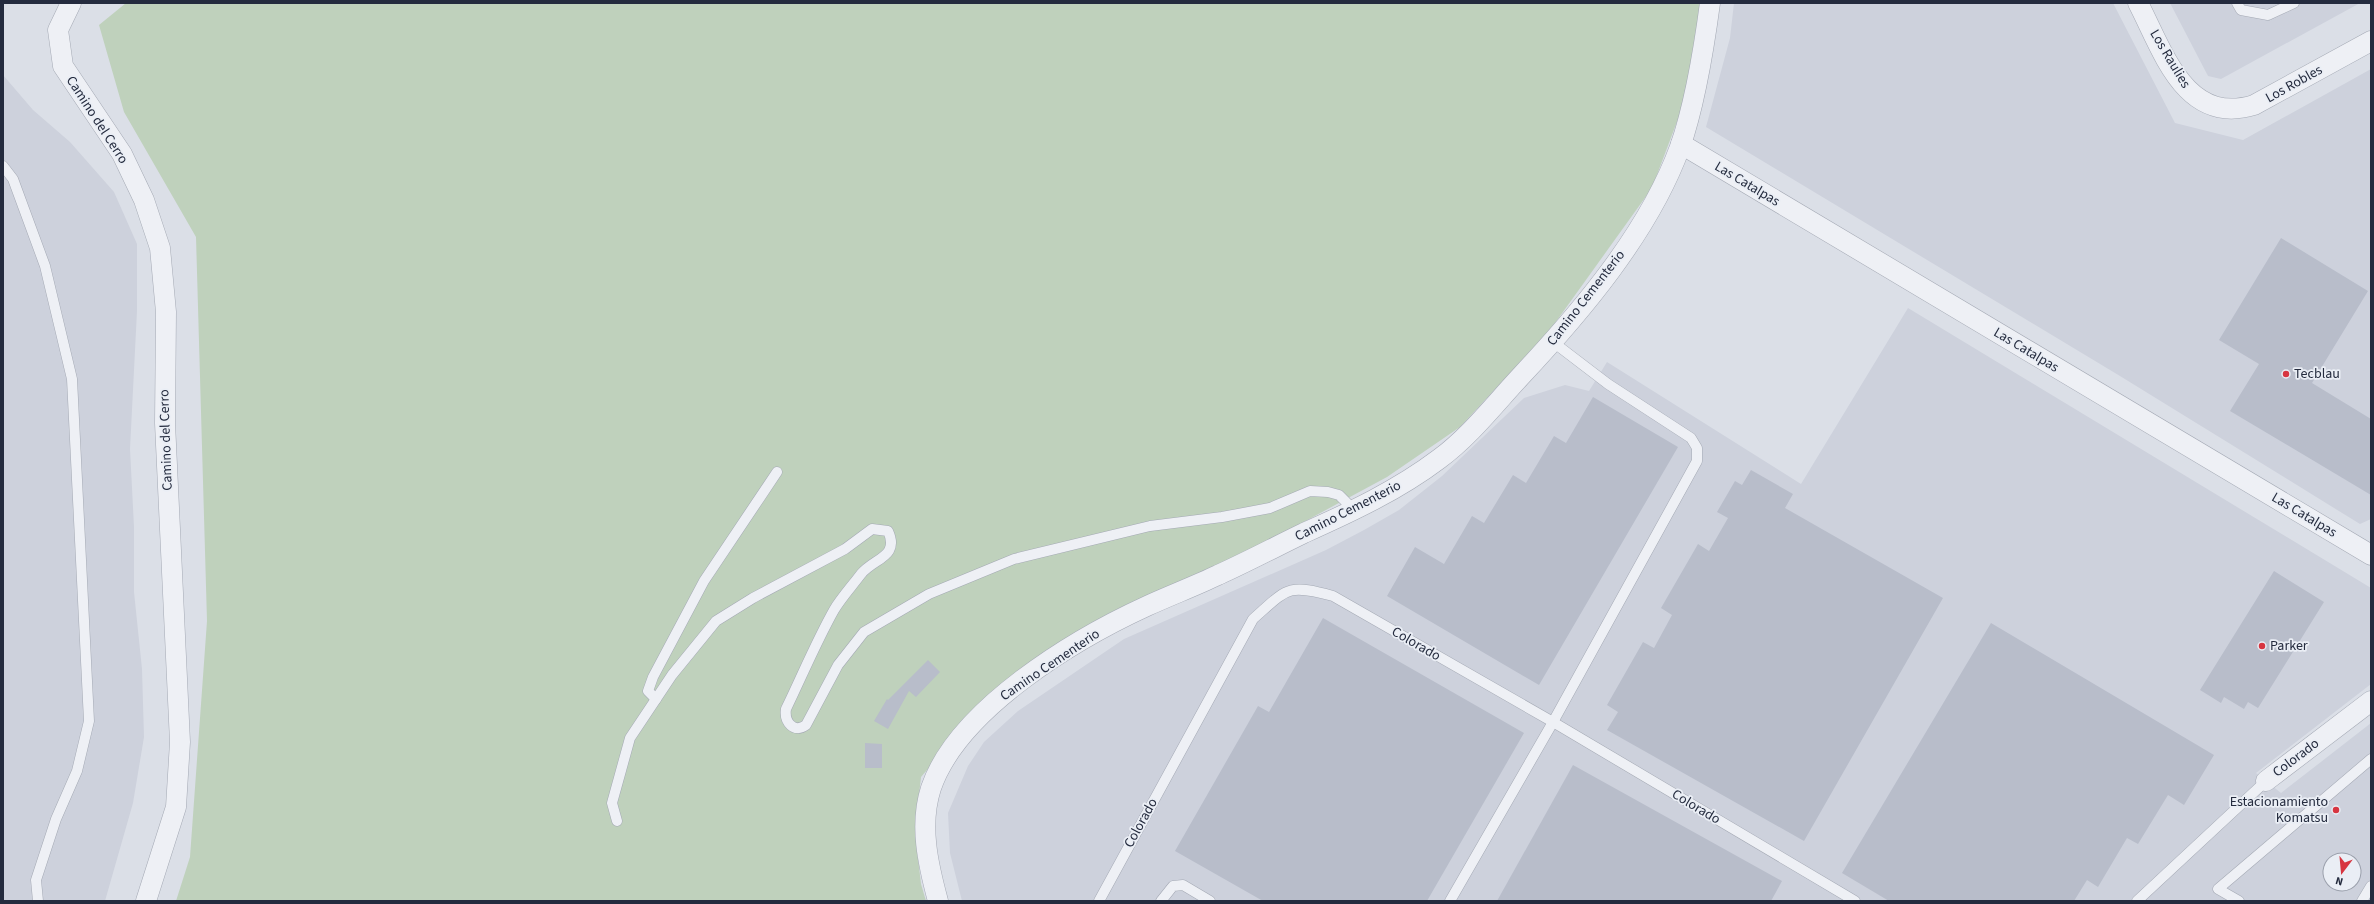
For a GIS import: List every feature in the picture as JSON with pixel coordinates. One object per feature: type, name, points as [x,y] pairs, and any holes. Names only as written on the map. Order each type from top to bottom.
[{"type":"street","name":"Camino del Cerro","points":[[71,3],[58,30],[63,66],[122,154],[144,200],[160,248],[166,312],[165,423],[180,742],[176,807],[146,901]]},
{"type":"street","name":"Camino Cementerio","points":[[938,901],[927,857],[925,837],[927,804],[936,776],[956,744],[991,706],[1013,687],[1084,638],[1146,607],[1216,576],[1354,510],[1390,491],[1441,458],[1465,435],[1553,342],[1604,276],[1657,197],[1681,144],[1703,53],[1710,3]]},
{"type":"street","name":"Los Raulies","points":[[2138,3],[2184,87],[2192,95],[2212,106]]},
{"type":"street","name":"Los Robles","points":[[2212,106],[2233,109],[2254,105],[2371,41]]},
{"type":"street","name":"Las Catalpas","points":[[1681,144],[2371,555]]},
{"type":"street","name":"Colorado","points":[[2266,781],[2371,701]]},
{"type":"lane","points":[[2237,3],[2241,10],[2268,15],[2294,3]]},
{"type":"lane","points":[[3,166],[13,179],[45,266],[72,378],[89,721],[77,771],[56,819],[36,880],[38,901]]},
{"type":"lane","points":[[1450,901],[1553,722],[1697,461],[1697,448],[1691,438],[1608,384],[1553,342]]},
{"type":"lane","points":[[656,699],[648,691],[653,677],[704,581],[777,472]]},
{"type":"lane","points":[[617,821],[612,803],[630,738],[672,675],[716,621],[753,598],[845,549],[872,529],[888,531],[892,539],[891,548],[886,555],[865,569],[834,610],[786,709],[784,717],[788,724],[794,728],[801,728],[806,725],[838,665],[864,632],[929,594],[1014,559],[1150,526],[1222,517],[1270,508],[1310,491],[1328,492],[1340,495],[1354,510]]},
{"type":"lane","name":"Colorado","points":[[1099,901],[1253,619],[1284,592],[1305,588],[1333,596],[1553,722],[1855,901]]},
{"type":"lane","points":[[2239,901],[2218,889],[2371,758]]},
{"type":"lane","name":"Colorado","points":[[2137,901],[2266,781]]},
{"type":"lane","points":[[1161,901],[1173,886],[1183,885],[1210,901]]},
{"type":"lane","points":[[2362,901],[2371,886]]},
{"type":"shaded area","points":[[1734,3],[2113,3],[2175,123],[2243,140],[2371,69],[2371,519],[2360,524],[2120,376],[1706,127],[1730,38]]},
{"type":"shaded area","points":[[2170,3],[2360,3],[2221,79],[2208,76]]},
{"type":"shaded area","points":[[3,75],[33,110],[70,142],[114,192],[137,244],[137,311],[130,449],[134,527],[134,592],[142,669],[144,737],[133,803],[105,901],[3,901]]},
{"type":"shaded area","points":[[1908,308],[2371,588],[2371,684],[2256,773],[2281,793],[2371,723],[2371,901],[962,901],[950,853],[948,813],[968,766],[984,742],[1018,711],[1124,639],[1326,550],[1399,510],[1442,476],[1524,398],[1565,385],[1589,391],[1607,362],[1801,484]]},
{"type":"green space","points":[[126,3],[1702,3],[1687,95],[1652,188],[1550,330],[1460,427],[1387,477],[998,687],[921,777],[915,832],[921,884],[926,901],[176,901],[190,857],[207,621],[196,237],[124,112],[99,25]]},
{"type":"building","name":"Tecblau","points":[[2281,238],[2368,291],[2312,383],[2371,419],[2371,495],[2230,411],[2259,364],[2219,340]]},
{"type":"building","points":[[1593,397],[1678,447],[1539,685],[1387,596],[1415,547],[1444,564],[1472,516],[1484,523],[1513,475],[1526,483],[1554,436],[1566,443]]},
{"type":"building","points":[[1751,470],[1793,494],[1785,508],[1943,598],[1804,841],[1607,730],[1618,712],[1607,705],[1643,642],[1654,648],[1672,615],[1661,608],[1698,544],[1709,551],[1728,518],[1717,512],[1735,481],[1742,485]]},
{"type":"building","name":"Parker","points":[[2274,571],[2324,602],[2258,708],[2248,702],[2244,709],[2224,697],[2221,703],[2200,690]]},
{"type":"building","points":[[1323,618],[1524,733],[1427,901],[1263,901],[1175,851],[1258,706],[1269,712]]},
{"type":"building","points":[[1991,623],[2214,755],[2184,805],[2168,795],[2138,844],[2127,838],[2098,887],[2087,880],[2074,901],[1889,901],[1842,873]]},
{"type":"building","points":[[928,660],[940,672],[916,697],[909,691],[888,729],[874,721],[887,699],[888,700]]},
{"type":"building","points":[[865,743],[882,744],[882,768],[865,768]]},
{"type":"building","points":[[1573,765],[1782,881],[1771,901],[1497,901]]},
{"type":"place","name":"Tecblau","points":[[2286,374]]},
{"type":"place","name":"Parker","points":[[2262,646]]},
{"type":"place","name":"Estacionamiento Komatsu","points":[[2336,810]]}]
